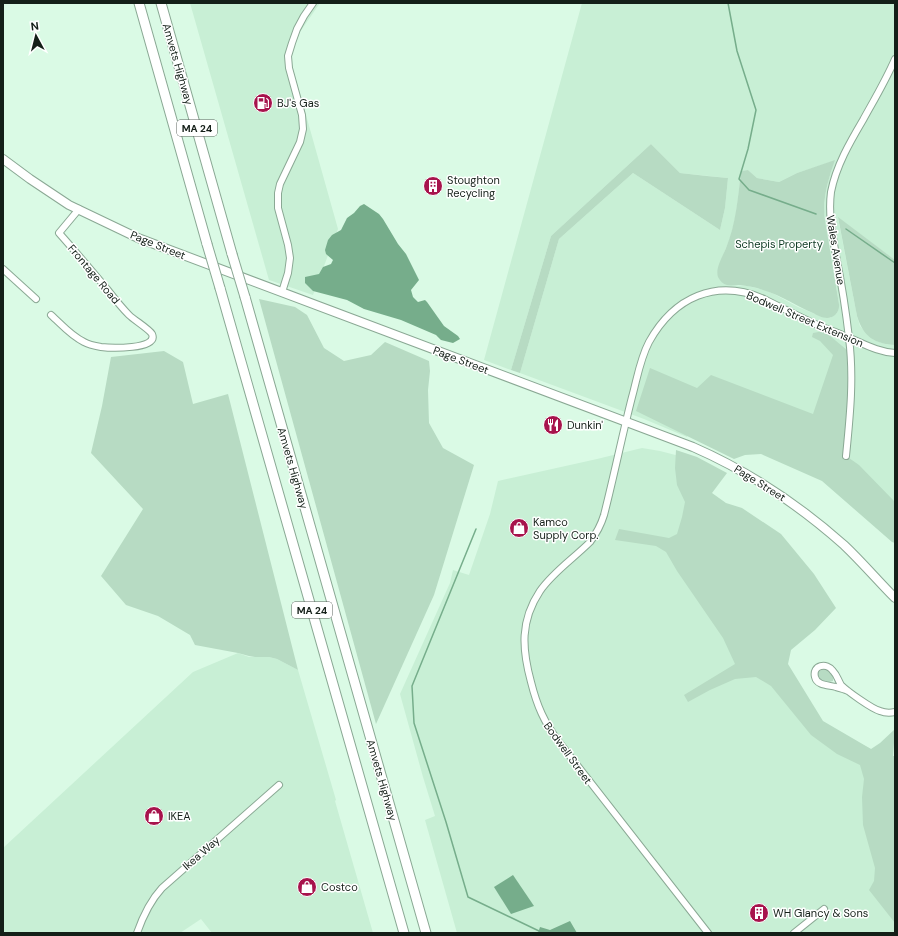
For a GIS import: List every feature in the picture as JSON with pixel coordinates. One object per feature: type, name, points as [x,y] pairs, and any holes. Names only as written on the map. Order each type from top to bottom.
[{"type":"highway","name":"Amvets Highway","points":[[139,3],[404,933]]},
{"type":"highway","name":"Amvets Highway","points":[[161,3],[426,933]]},
{"type":"main road","name":"Page Street","points":[[3,159],[30,179],[70,205],[138,238],[626,422],[709,455],[745,473],[780,495],[810,517],[858,559],[895,598]]},
{"type":"street","points":[[282,292],[288,273],[290,258],[278,208],[278,193],[280,184],[301,138],[303,125],[289,68],[288,56],[297,29],[313,3]]},
{"type":"street","name":"Wales Avenue","points":[[846,456],[852,396],[852,371],[843,293],[830,219],[831,192],[844,155],[884,83],[895,58]]},
{"type":"street","name":"Frontage Road","points":[[51,315],[74,336],[90,345],[127,348],[144,345],[151,342],[153,338],[149,330],[133,319],[123,309],[59,233],[79,209]]},
{"type":"street","points":[[3,269],[36,299]]},
{"type":"street","name":"Bodwell Street Extension","points":[[626,422],[640,369],[649,343],[661,325],[672,313],[700,295],[711,292],[722,290],[740,291],[750,294],[770,302],[814,324],[882,351],[895,353]]},
{"type":"street","name":"Bodwell Street","points":[[626,422],[614,477],[601,524],[590,542],[552,576],[536,597],[526,622],[524,643],[525,657],[537,704],[549,729],[708,933]]},
{"type":"street","points":[[848,691],[820,684],[816,680],[815,674],[817,669],[822,666],[827,666],[848,691],[877,710],[885,713],[895,712]]},
{"type":"street","points":[[828,686],[835,684],[837,681],[836,676]]},
{"type":"street","name":"Ikea Way","points":[[137,933],[149,904],[162,888],[279,785]]},
{"type":"street","points":[[794,933],[824,909]]},
{"type":"shaded area","points":[[190,3],[320,3],[300,32],[290,58],[338,229],[313,295],[269,280]]},
{"type":"shaded area","points":[[582,3],[895,3],[895,260],[838,218],[860,326],[874,340],[885,344],[895,345],[895,509],[706,389],[687,437],[644,419],[520,373],[559,239],[633,173],[720,230],[725,208],[728,178],[680,173],[651,144],[551,236],[511,370],[484,360]],"holes":[[[834,161],[828,182],[824,212],[839,304],[837,313],[830,318],[823,317],[798,307],[765,290],[747,286],[728,285],[722,258],[730,238],[735,219],[741,171],[748,170],[757,178],[779,182],[797,173]]]},
{"type":"shaded area","points":[[364,204],[379,214],[406,254],[419,280],[411,290],[413,297],[418,302],[425,300],[444,326],[460,339],[453,343],[441,340],[436,335],[401,320],[364,309],[347,300],[313,291],[305,283],[305,277],[319,274],[323,267],[331,264],[333,260],[326,254],[325,250],[328,240],[332,235],[341,230],[347,218]]},
{"type":"shaded area","points":[[642,448],[687,458],[700,528],[820,723],[873,750],[895,878],[895,933],[457,933],[425,820],[435,816],[400,694],[450,583],[453,570],[469,575],[490,514],[498,481]]},
{"type":"shaded area","points":[[238,653],[249,657],[269,657],[277,659],[298,670],[373,933],[212,933],[201,919],[180,933],[3,933],[3,848],[193,672]]},
{"type":"shaded area","points":[[513,875],[534,906],[511,914],[494,887]]},
{"type":"shaded area","points":[[570,921],[577,933],[538,933],[540,927],[550,930]]},
{"type":"green space","name":"Schepis Property","points":[[651,144],[680,173],[728,178],[725,208],[720,230],[633,173],[559,239],[520,373],[511,370],[551,236]]},
{"type":"green space","name":"Schepis Property","points":[[835,160],[826,190],[824,212],[839,304],[839,309],[836,314],[830,318],[823,318],[770,292],[748,286],[724,284],[718,277],[717,273],[732,230],[741,171],[748,170],[757,178],[779,182],[797,173]]},
{"type":"green space","name":"Schepis Property","points":[[838,217],[895,260],[895,345],[881,343],[870,338],[859,323]]},
{"type":"green space","points":[[259,299],[295,307],[307,315],[324,348],[344,361],[371,355],[385,342],[429,361],[429,423],[443,448],[474,465],[434,595],[376,724]]},
{"type":"green space","points":[[824,331],[847,350],[849,458],[859,465],[895,502],[895,543],[822,481],[761,454],[745,455],[734,459],[636,411],[650,368],[697,388],[711,375],[813,414],[833,355],[820,341],[812,337],[813,333]]},
{"type":"green space","points":[[164,351],[183,362],[193,404],[228,394],[298,670],[277,659],[269,657],[255,657],[195,645],[190,635],[158,616],[126,605],[101,576],[143,509],[91,453],[111,357]]},
{"type":"green space","points":[[676,450],[697,457],[727,473],[712,493],[726,503],[742,508],[781,534],[814,574],[836,608],[815,630],[791,650],[788,664],[823,721],[871,749],[895,729],[893,756],[895,756],[895,923],[869,890],[874,881],[875,868],[863,825],[862,797],[864,779],[860,765],[837,754],[811,735],[771,686],[756,677],[735,679],[688,702],[684,695],[735,664],[723,638],[677,571],[666,552],[656,546],[615,540],[619,529],[669,538],[677,534],[685,502],[677,485],[675,468]]},
{"type":"green space","points":[[824,669],[831,673],[833,681],[825,682],[819,678],[818,673]]},
{"type":"waterway","points":[[728,3],[737,51],[756,110],[748,149],[739,179],[749,190],[816,214]]},
{"type":"waterway","points":[[846,229],[895,263]]},
{"type":"waterway","points":[[476,529],[412,686],[414,723],[446,822],[468,897],[539,931]]},
{"type":"place","name":"BJ's Gas","points":[[263,103]]},
{"type":"place","name":"Stoughton Recycling","points":[[433,186]]},
{"type":"place","name":"Dunkin'","points":[[553,425]]},
{"type":"place","name":"Kamco Supply Corp.","points":[[519,528]]},
{"type":"place","name":"IKEA","points":[[154,816]]},
{"type":"place","name":"Costco","points":[[307,887]]},
{"type":"place","name":"WH Glancy & Sons","points":[[759,913]]}]
